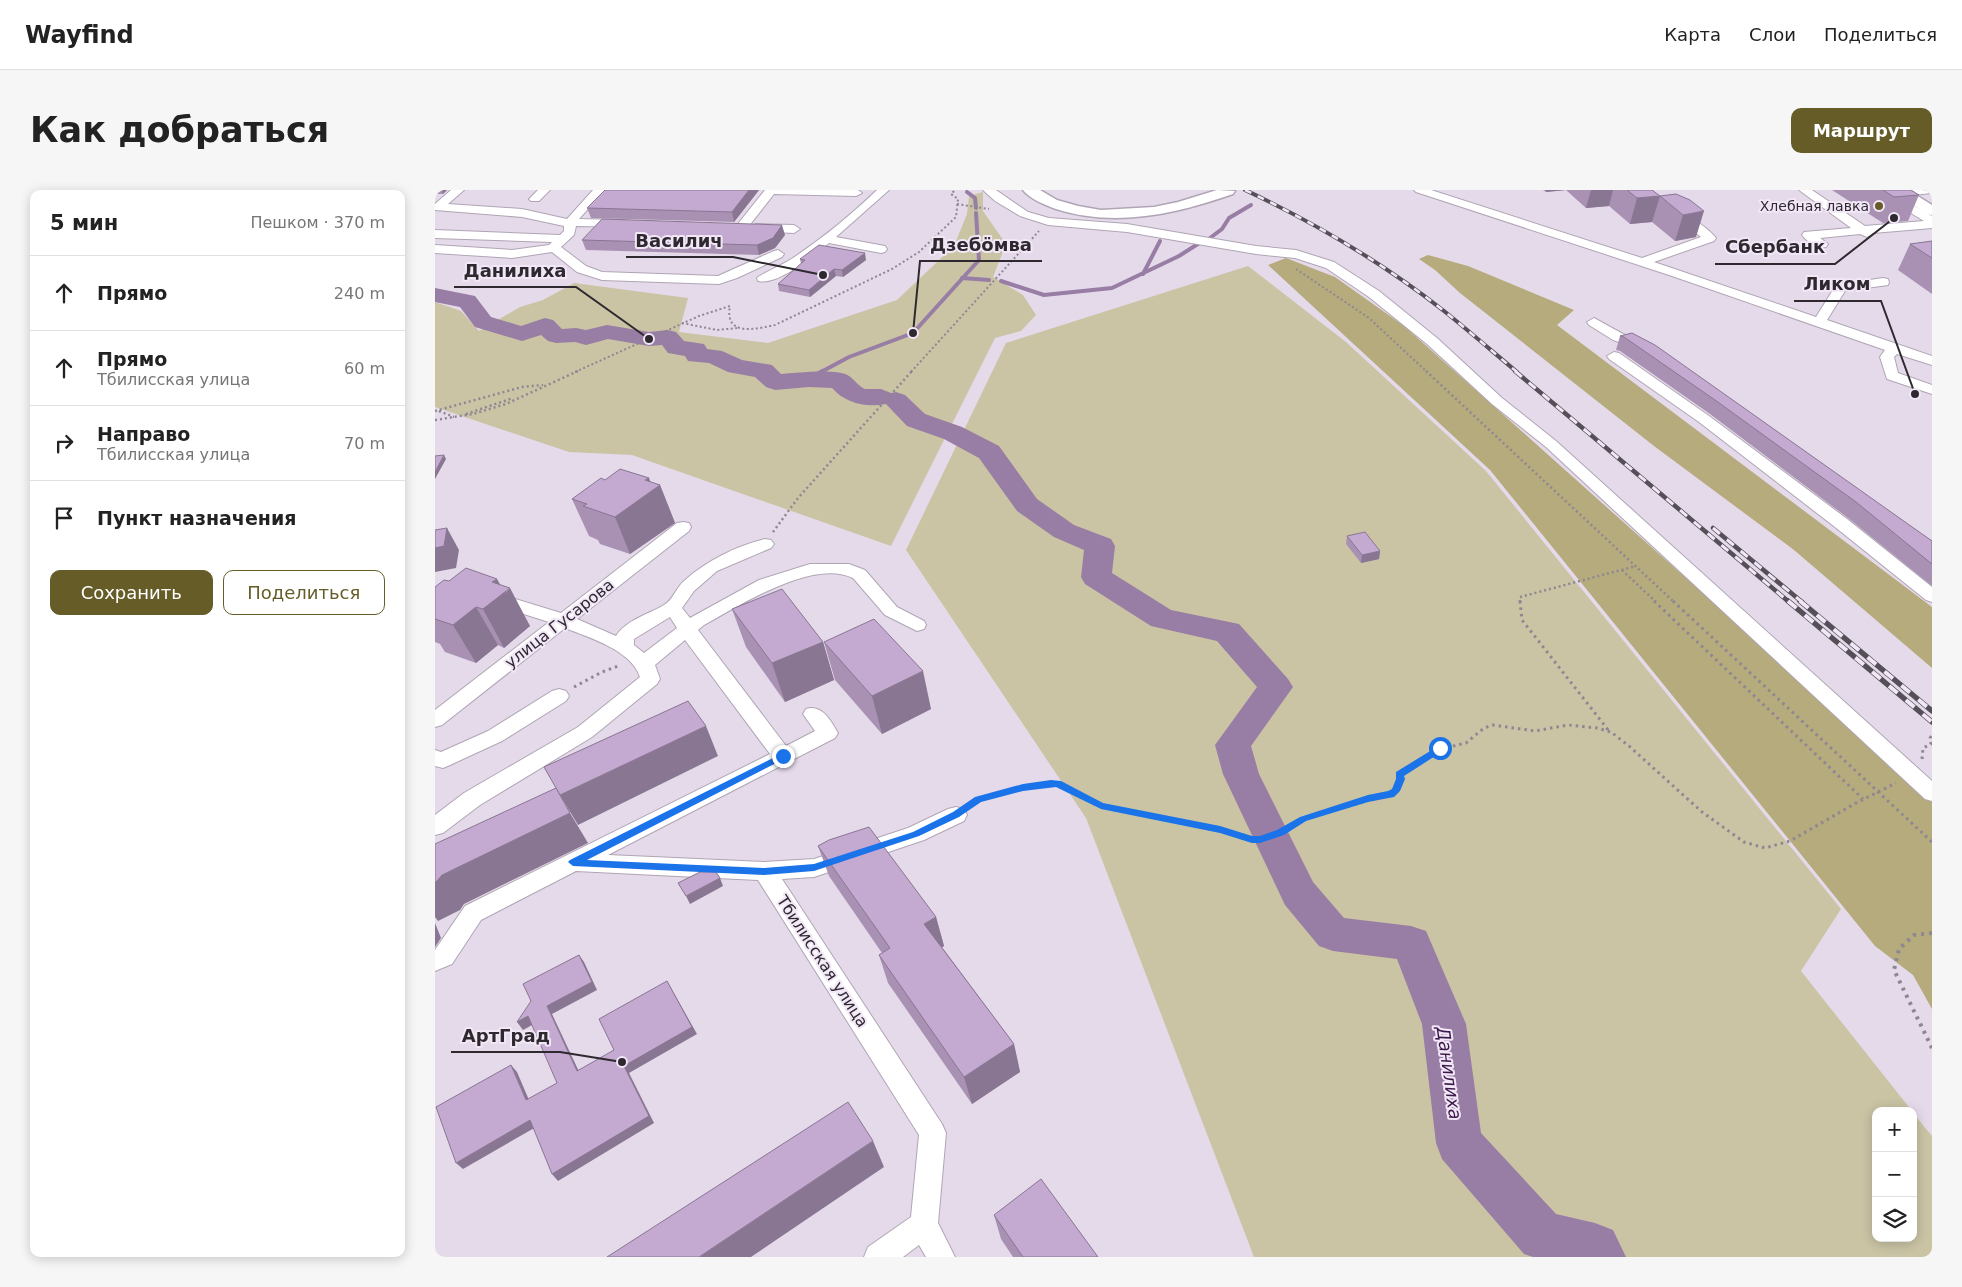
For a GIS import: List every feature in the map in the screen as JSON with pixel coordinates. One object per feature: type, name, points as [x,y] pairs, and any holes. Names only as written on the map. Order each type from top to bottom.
[{"type":"main road","points":[[1030,190],[1057,204],[1106,214],[1149,213],[1184,206],[1228,191]]},
{"type":"main road","points":[[1057,204],[1097,209],[1128,208],[1154,204],[1200,190]]},
{"type":"main road","points":[[1913,191],[1932,200]]},
{"type":"main road","points":[[1913,191],[1932,211]]},
{"type":"street","points":[[436,207],[458,190]]},
{"type":"street","points":[[535,199],[544,190]]},
{"type":"street","points":[[435,249],[512,254],[558,243],[570,232],[570,222],[599,190]]},
{"type":"street","points":[[793,229],[736,228],[771,190],[856,193]]},
{"type":"street","points":[[763,278],[772,277],[787,269],[871,203],[883,190]]},
{"type":"street","points":[[989,190],[999,199],[1024,214],[1048,221],[1127,228],[1278,252],[1310,258],[1330,265],[1374,294],[1432,341],[1497,401],[1551,444],[1932,792]]},
{"type":"street","points":[[1420,190],[1642,262],[1932,361]]},
{"type":"street","points":[[1805,190],[1879,240]]},
{"type":"street","points":[[1879,190],[1932,223]]},
{"type":"street","points":[[436,207],[522,213],[559,222],[637,224]]},
{"type":"street","points":[[1642,262],[1710,238],[1691,223],[1665,212]]},
{"type":"street","points":[[1822,244],[1808,235],[1932,223]]},
{"type":"street","points":[[435,234],[558,243],[578,268],[587,274],[603,276],[710,280],[733,275],[778,254]]},
{"type":"street","points":[[825,239],[881,249]]},
{"type":"street","points":[[1819,322],[1841,288],[1883,282]]},
{"type":"street","points":[[1594,322],[1618,337],[1643,346],[1659,357]]},
{"type":"street","points":[[1894,348],[1887,357],[1892,376],[1932,390]]},
{"type":"street","points":[[1614,356],[1704,419],[1841,523],[1932,596]]},
{"type":"street","name":"улица Гусарова","points":[[435,720],[683,527]]},
{"type":"street","points":[[624,646],[625,636],[644,623],[673,608],[688,588],[711,567],[765,544]]},
{"type":"street","points":[[642,661],[686,629],[765,584],[810,568],[849,569],[859,574],[891,611],[917,625]]},
{"type":"street","points":[[435,827],[472,799],[585,732],[650,679],[642,661],[624,646],[525,606],[490,598]]},
{"type":"street","points":[[673,608],[686,629],[783,756]]},
{"type":"street","points":[[435,758],[443,760],[495,736],[559,696]]},
{"type":"street","points":[[435,961],[443,956],[473,913],[828,733],[813,714]]},
{"type":"street","points":[[573,862],[764,871],[814,868],[916,834],[956,815]]},
{"type":"street","name":"Тбилисская улица","points":[[764,871],[933,1133],[924,1225]]},
{"type":"street","points":[[878,1257],[924,1225],[941,1257]]},
{"type":"path","points":[[682,323],[717,330],[775,325],[855,288],[919,252],[956,217],[958,200],[951,194],[955,190]]},
{"type":"path","points":[[765,544],[798,498],[1048,221]]},
{"type":"path","points":[[1278,252],[1287,264],[1369,318],[1932,842]]},
{"type":"path","points":[[435,421],[473,414],[506,404],[682,323],[730,306],[728,316],[730,321],[739,328]]},
{"type":"path","points":[[437,411],[522,387],[546,384]]},
{"type":"path","points":[[437,411],[455,418]]},
{"type":"path","points":[[1636,566],[1520,598],[1522,620],[1611,732],[1650,763],[1673,788],[1698,809],[1737,838],[1750,845],[1767,849],[1816,827],[1877,791],[1899,782]]},
{"type":"path","points":[[1622,570],[1863,799]]},
{"type":"path","points":[[559,696],[603,672],[642,661]]},
{"type":"path","points":[[956,815],[978,799],[1023,787],[1051,783],[1058,784],[1101,806],[1220,830],[1252,840],[1260,840],[1281,833],[1303,819],[1391,794],[1396,791],[1401,779],[1399,775],[1440,748],[1466,743],[1486,727],[1497,724],[1533,732],[1562,725],[1611,732]]},
{"type":"path","points":[[1931,744],[1930,738],[1932,735]]},
{"type":"path","points":[[1932,933],[1914,936],[1899,949],[1894,970],[1932,1048]]},
{"type":"shaded area","points":[[983,192],[983,211],[1006,244],[993,277],[1023,295],[1036,315],[1021,331],[995,338],[891,546],[632,455],[569,452],[435,407],[435,302],[461,311],[479,331],[520,307],[543,300],[574,283],[688,298],[679,332],[768,343],[897,300],[954,246],[967,214],[969,196]]},
{"type":"shaded area","points":[[1428,255],[1468,266],[1574,310],[1557,325],[1932,607],[1932,668],[1794,550],[1654,446],[1419,259]]},
{"type":"shaded area","points":[[1286,258],[1335,277],[1404,326],[1932,798],[1932,1009],[1913,975],[1875,946],[1490,470],[1268,265]]},
{"type":"shaded area","points":[[1248,266],[1346,342],[1486,471],[1841,909],[1801,971],[1909,1107],[1872,1107],[1872,1242],[1917,1242],[1917,1118],[1932,1136],[1932,1257],[1254,1257],[1086,818],[906,550],[1006,343]]},
{"type":"building","points":[[605,190],[749,190],[732,212],[587,208]]},
{"type":"building","points":[[1627,190],[1652,190],[1660,196],[1637,198]]},
{"type":"building","points":[[1883,190],[1911,190],[1919,195],[1894,197]]},
{"type":"building","points":[[1676,194],[1690,200],[1704,211],[1683,215],[1660,196]]},
{"type":"building","points":[[602,219],[782,225],[773,238],[757,245],[582,240]]},
{"type":"building","points":[[1932,241],[1932,258],[1910,244]]},
{"type":"building","points":[[819,245],[865,253],[842,270],[834,269],[809,290],[778,284],[805,260],[800,259]]},
{"type":"building","points":[[1632,333],[1655,345],[1932,541],[1932,564],[1856,502],[1715,400],[1620,336]]},
{"type":"building","points":[[444,455],[435,472],[435,456]]},
{"type":"building","points":[[620,469],[649,478],[645,480],[660,485],[615,517],[583,506],[587,504],[572,499],[601,478],[605,480]]},
{"type":"building","points":[[447,528],[444,546],[435,548],[435,530]]},
{"type":"building","points":[[1365,532],[1380,551],[1362,555],[1347,536]]},
{"type":"building","points":[[466,568],[497,579],[492,582],[510,588],[483,609],[476,607],[453,625],[435,619],[435,587],[444,580],[449,581]]},
{"type":"building","points":[[782,589],[823,642],[772,663],[732,609]]},
{"type":"building","points":[[874,619],[923,671],[872,696],[824,642]]},
{"type":"building","points":[[688,701],[706,726],[560,795],[544,767]]},
{"type":"building","points":[[556,788],[570,813],[442,875],[435,882],[435,844]]},
{"type":"building","points":[[869,827],[936,917],[924,924],[1014,1044],[964,1077],[879,955],[890,948],[818,846],[829,840]]},
{"type":"building","points":[[700,872],[716,872],[720,878],[686,896],[678,883]]},
{"type":"building","points":[[579,955],[592,982],[547,1006],[577,1071],[614,1050],[599,1019],[667,981],[692,1027],[624,1066],[649,1116],[552,1174],[530,1120],[456,1163],[436,1107],[511,1065],[526,1100],[557,1083],[528,1016],[517,1022],[531,1001],[523,984]]},
{"type":"building","points":[[848,1102],[873,1141],[699,1257],[607,1257]]},
{"type":"building","points":[[1041,1179],[1098,1257],[1023,1257],[994,1215]]},
{"type":"waterway","points":[[967,192],[975,198],[976,208]]},
{"type":"waterway","points":[[1210,238],[1222,229],[1229,218],[1251,205]]},
{"type":"waterway","points":[[963,278],[979,260],[976,213]]},
{"type":"waterway","points":[[1144,273],[1160,241]]},
{"type":"waterway","points":[[1144,273],[1179,256],[1201,242]]},
{"type":"waterway","points":[[1001,281],[1044,295],[1112,288],[1144,273]]},
{"type":"waterway","points":[[821,372],[849,357],[913,333],[963,278]]},
{"type":"waterway","points":[[963,278],[989,280]]},
{"type":"waterway","name":"Данилиха","points":[[435,295],[451,300],[467,301],[483,322],[522,334],[545,325],[556,336],[576,335],[586,338],[607,332],[649,339],[668,337],[677,348],[695,349],[697,356],[713,356],[737,367],[763,370],[775,382],[809,379],[840,381],[849,391],[858,396],[881,397]]},
{"type":"waterway","points":[[809,379],[823,371]]},
{"type":"waterway","name":"Данилиха","points":[[896,400],[916,420],[953,433],[989,452],[1027,505],[1064,531],[1100,546],[1096,577],[1162,619],[1228,632],[1276,687],[1233,745],[1241,774],[1299,893],[1333,934],[1411,943],[1444,1024],[1459,1143],[1542,1236],[1595,1248],[1601,1257]]},
{"type":"railway","points":[[1245,190],[1323,230],[1397,276],[1444,311],[1517,372]]},
{"type":"railway","points":[[1515,371],[1789,602]]},
{"type":"railway","points":[[1713,528],[1802,602]]},
{"type":"railway","points":[[1788,601],[1932,722]]},
{"type":"railway","points":[[1800,601],[1932,711]]},
{"type":"place","name":"Хлебная лавка","points":[[1879,206]]},
{"type":"place","name":"Сбербанк","points":[[1894,218]]},
{"type":"place","name":"Василич","points":[[823,275]]},
{"type":"place","name":"Дзебӧмва","points":[[913,333]]},
{"type":"place","name":"Данилиха","points":[[649,339]]},
{"type":"place","name":"Ликом","points":[[1915,394]]},
{"type":"place","name":"АртГрад","points":[[622,1062]]},
{"type":"route","points":[[783,756],[573,862],[764,871],[814,868],[916,834],[956,815],[978,799],[1023,787],[1051,783],[1058,784],[1101,806],[1220,830],[1252,840],[1260,840],[1281,833],[1303,819],[1391,794],[1396,791],[1401,779],[1399,775],[1440,748]]}]
